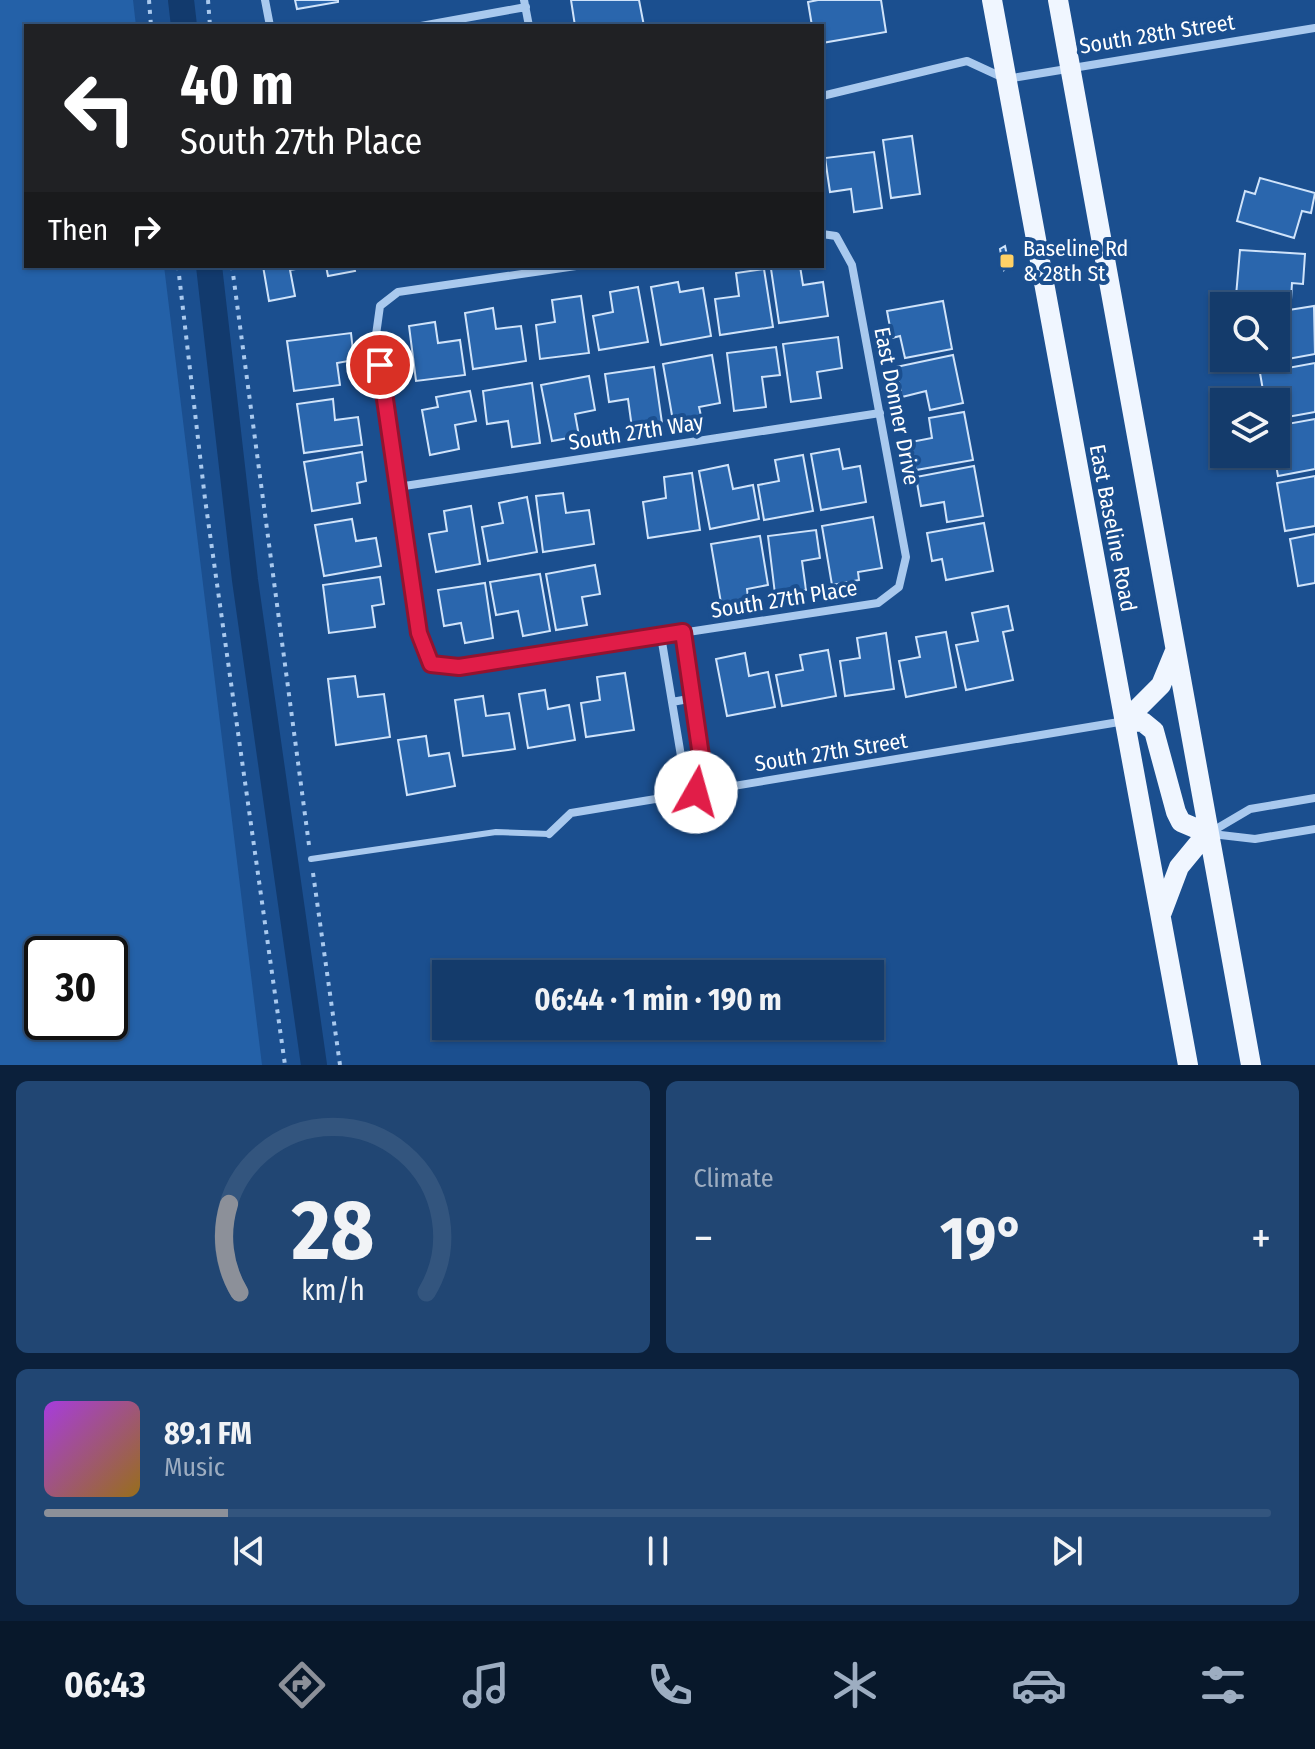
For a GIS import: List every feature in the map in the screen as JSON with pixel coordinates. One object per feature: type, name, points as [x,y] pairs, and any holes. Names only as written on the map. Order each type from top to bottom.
[{"type":"main road","name":"East Baseline Road","points":[[992,0],[1188,1065]]},
{"type":"main road","name":"East Baseline Road","points":[[1058,0],[1251,1065]]},
{"type":"main road","points":[[1125,721],[1161,685],[1169,671],[1175,648]]},
{"type":"main road","points":[[1125,721],[1143,722],[1154,731],[1181,822],[1207,833],[1179,867],[1166,893],[1161,918]]},
{"type":"street","points":[[265,0],[270,24]]},
{"type":"street","points":[[430,24],[525,4],[529,24]]},
{"type":"street","name":"South 28th Street","points":[[1006,79],[1315,28]]},
{"type":"street","points":[[824,96],[967,61],[1006,79]]},
{"type":"street","name":"East Donner Drive","points":[[824,234],[836,236],[852,265],[906,557],[899,587]]},
{"type":"street","points":[[398,487],[376,335],[380,306],[398,292],[562,268]]},
{"type":"street","name":"South 27th Way","points":[[398,487],[880,413]]},
{"type":"street","name":"South 27th Place","points":[[398,487],[419,633],[431,664],[459,667],[878,603],[899,587]]},
{"type":"street","points":[[683,632],[701,756],[696,792]]},
{"type":"street","points":[[661,636],[683,768],[696,792]]},
{"type":"street","points":[[672,702],[694,698]]},
{"type":"street","name":"South 27th Street","points":[[549,834],[571,813],[1125,721]]},
{"type":"street","points":[[1207,833],[1250,809],[1315,798]]},
{"type":"street","points":[[1207,833],[1255,839],[1315,829]]},
{"type":"lane","name":"South 27th Street","points":[[311,859],[496,832],[549,834]]},
{"type":"path","points":[[149,0],[151,24]]},
{"type":"path","points":[[208,0],[210,24]]},
{"type":"path","points":[[178,268],[205,499],[285,1065]]},
{"type":"path","points":[[232,268],[340,1065]]},
{"type":"shaded area","points":[[0,0],[133,0],[136,24],[24,24],[24,268],[164,268],[262,1065],[0,1065]]},
{"type":"building","points":[[295,0],[338,0],[338,2],[297,9]]},
{"type":"building","points":[[571,0],[639,0],[644,24],[575,24]]},
{"type":"building","points":[[881,0],[886,32],[824,43],[824,24],[812,24],[808,2]]},
{"type":"building","points":[[912,136],[920,194],[891,198],[883,140]]},
{"type":"building","points":[[874,152],[882,208],[854,212],[851,189],[830,192],[825,158]]},
{"type":"building","points":[[1260,178],[1315,193],[1311,213],[1302,211],[1294,238],[1237,221],[1245,191],[1255,194]]},
{"type":"building","points":[[1005,246],[1009,265],[1004,270],[1000,249]]},
{"type":"building","points":[[1240,250],[1305,254],[1303,284],[1292,283],[1291,300],[1290,292],[1236,292]]},
{"type":"building","points":[[263,268],[302,268],[290,270],[295,296],[269,301]]},
{"type":"building","points":[[326,268],[354,268],[355,271],[328,276]]},
{"type":"building","points":[[800,268],[803,285],[823,282],[828,316],[779,323],[771,269]]},
{"type":"building","points":[[764,269],[773,327],[720,335],[715,299],[739,296],[736,273]]},
{"type":"building","points":[[678,282],[680,292],[703,288],[711,336],[661,345],[651,287]]},
{"type":"building","points":[[638,287],[648,342],[599,350],[593,316],[613,312],[610,292]]},
{"type":"building","points":[[581,296],[589,353],[540,359],[536,325],[555,322],[552,300]]},
{"type":"building","points":[[943,301],[952,349],[905,358],[900,336],[892,338],[887,311]]},
{"type":"building","points":[[1314,306],[1315,354],[1290,359],[1290,310]]},
{"type":"building","points":[[493,308],[496,329],[521,326],[526,361],[473,369],[465,313]]},
{"type":"building","points":[[435,322],[438,343],[460,340],[465,375],[416,381],[409,326]]},
{"type":"building","points":[[351,333],[354,360],[337,363],[340,385],[294,391],[287,341]]},
{"type":"building","points":[[838,337],[842,368],[817,372],[821,398],[791,402],[783,344]]},
{"type":"building","points":[[776,347],[780,375],[762,377],[766,407],[734,411],[727,353]]},
{"type":"building","points":[[712,355],[720,403],[699,407],[701,416],[673,421],[663,364]]},
{"type":"building","points":[[953,355],[963,403],[930,410],[926,391],[902,397],[896,367]]},
{"type":"building","points":[[1315,363],[1315,412],[1290,416],[1290,388],[1263,388],[1260,373],[1290,372],[1290,368]]},
{"type":"building","points":[[654,367],[662,423],[632,428],[628,399],[609,402],[605,374]]},
{"type":"building","points":[[589,376],[595,410],[575,414],[579,436],[552,441],[541,385]]},
{"type":"building","points":[[532,383],[540,443],[512,447],[508,421],[487,424],[483,391]]},
{"type":"building","points":[[470,391],[476,421],[455,425],[459,449],[430,455],[422,410],[438,407],[436,397]]},
{"type":"building","points":[[333,399],[335,420],[358,417],[362,445],[304,453],[297,404]]},
{"type":"building","points":[[964,412],[973,460],[916,470],[911,442],[932,438],[929,418]]},
{"type":"building","points":[[1315,419],[1315,469],[1278,476],[1277,468],[1290,468],[1290,423]]},
{"type":"building","points":[[839,449],[843,469],[860,466],[866,502],[821,510],[811,454]]},
{"type":"building","points":[[362,452],[366,481],[357,483],[360,503],[312,511],[304,462]]},
{"type":"building","points":[[803,455],[813,511],[764,520],[758,485],[779,481],[775,460]]},
{"type":"building","points":[[728,465],[733,489],[753,485],[759,519],[710,529],[699,471]]},
{"type":"building","points":[[974,466],[983,516],[947,522],[944,502],[921,506],[916,477]]},
{"type":"building","points":[[692,473],[700,530],[648,538],[643,502],[666,498],[664,477]]},
{"type":"building","points":[[1315,476],[1315,526],[1285,531],[1277,483]]},
{"type":"building","points":[[563,493],[566,513],[589,510],[594,544],[543,552],[536,496]]},
{"type":"building","points":[[527,497],[537,552],[488,561],[482,527],[503,523],[499,503]]},
{"type":"building","points":[[471,506],[480,564],[436,572],[429,534],[447,531],[444,511]]},
{"type":"building","points":[[873,517],[882,568],[858,572],[859,580],[832,585],[822,526]]},
{"type":"building","points":[[352,519],[356,541],[376,538],[381,566],[324,576],[315,525]]},
{"type":"building","points":[[984,523],[993,571],[946,580],[942,559],[932,561],[927,533]]},
{"type":"building","points":[[816,530],[820,558],[802,561],[806,590],[775,594],[768,536]]},
{"type":"building","points":[[1315,534],[1315,583],[1298,586],[1290,539]]},
{"type":"building","points":[[760,536],[768,585],[747,589],[748,598],[721,603],[711,544]]},
{"type":"building","points":[[595,565],[600,594],[582,597],[587,625],[556,630],[546,574]]},
{"type":"building","points":[[540,574],[550,631],[523,636],[518,611],[496,615],[490,582]]},
{"type":"building","points":[[380,577],[384,604],[372,606],[375,627],[329,633],[323,585]]},
{"type":"building","points":[[485,583],[493,638],[465,643],[461,623],[444,626],[438,590]]},
{"type":"building","points":[[1008,606],[1013,630],[1003,632],[1013,680],[966,690],[956,645],[978,641],[972,613]]},
{"type":"building","points":[[946,632],[956,687],[906,697],[899,661],[920,657],[916,637]]},
{"type":"building","points":[[886,633],[894,689],[845,696],[840,661],[860,658],[857,638]]},
{"type":"building","points":[[828,650],[836,696],[782,706],[776,675],[803,670],[800,655]]},
{"type":"building","points":[[745,653],[749,676],[768,672],[775,707],[727,716],[716,659]]},
{"type":"building","points":[[625,673],[634,730],[586,737],[581,703],[600,700],[597,677]]},
{"type":"building","points":[[355,676],[358,697],[384,694],[390,737],[336,745],[328,679]]},
{"type":"building","points":[[545,690],[548,709],[569,705],[575,740],[528,748],[519,694]]},
{"type":"building","points":[[483,696],[486,716],[509,713],[515,749],[463,756],[455,700]]},
{"type":"building","points":[[426,736],[429,756],[449,753],[455,786],[407,795],[398,740]]},
{"type":"waterway","points":[[181,0],[184,24]]},
{"type":"waterway","points":[[209,268],[245,580],[314,1065]]},
{"type":"place","name":"Baseline Rd & 28th St","points":[[1007,261]]},
{"type":"route","points":[[380,365],[419,633],[431,664],[459,667],[683,632],[701,756],[696,792]]}]
